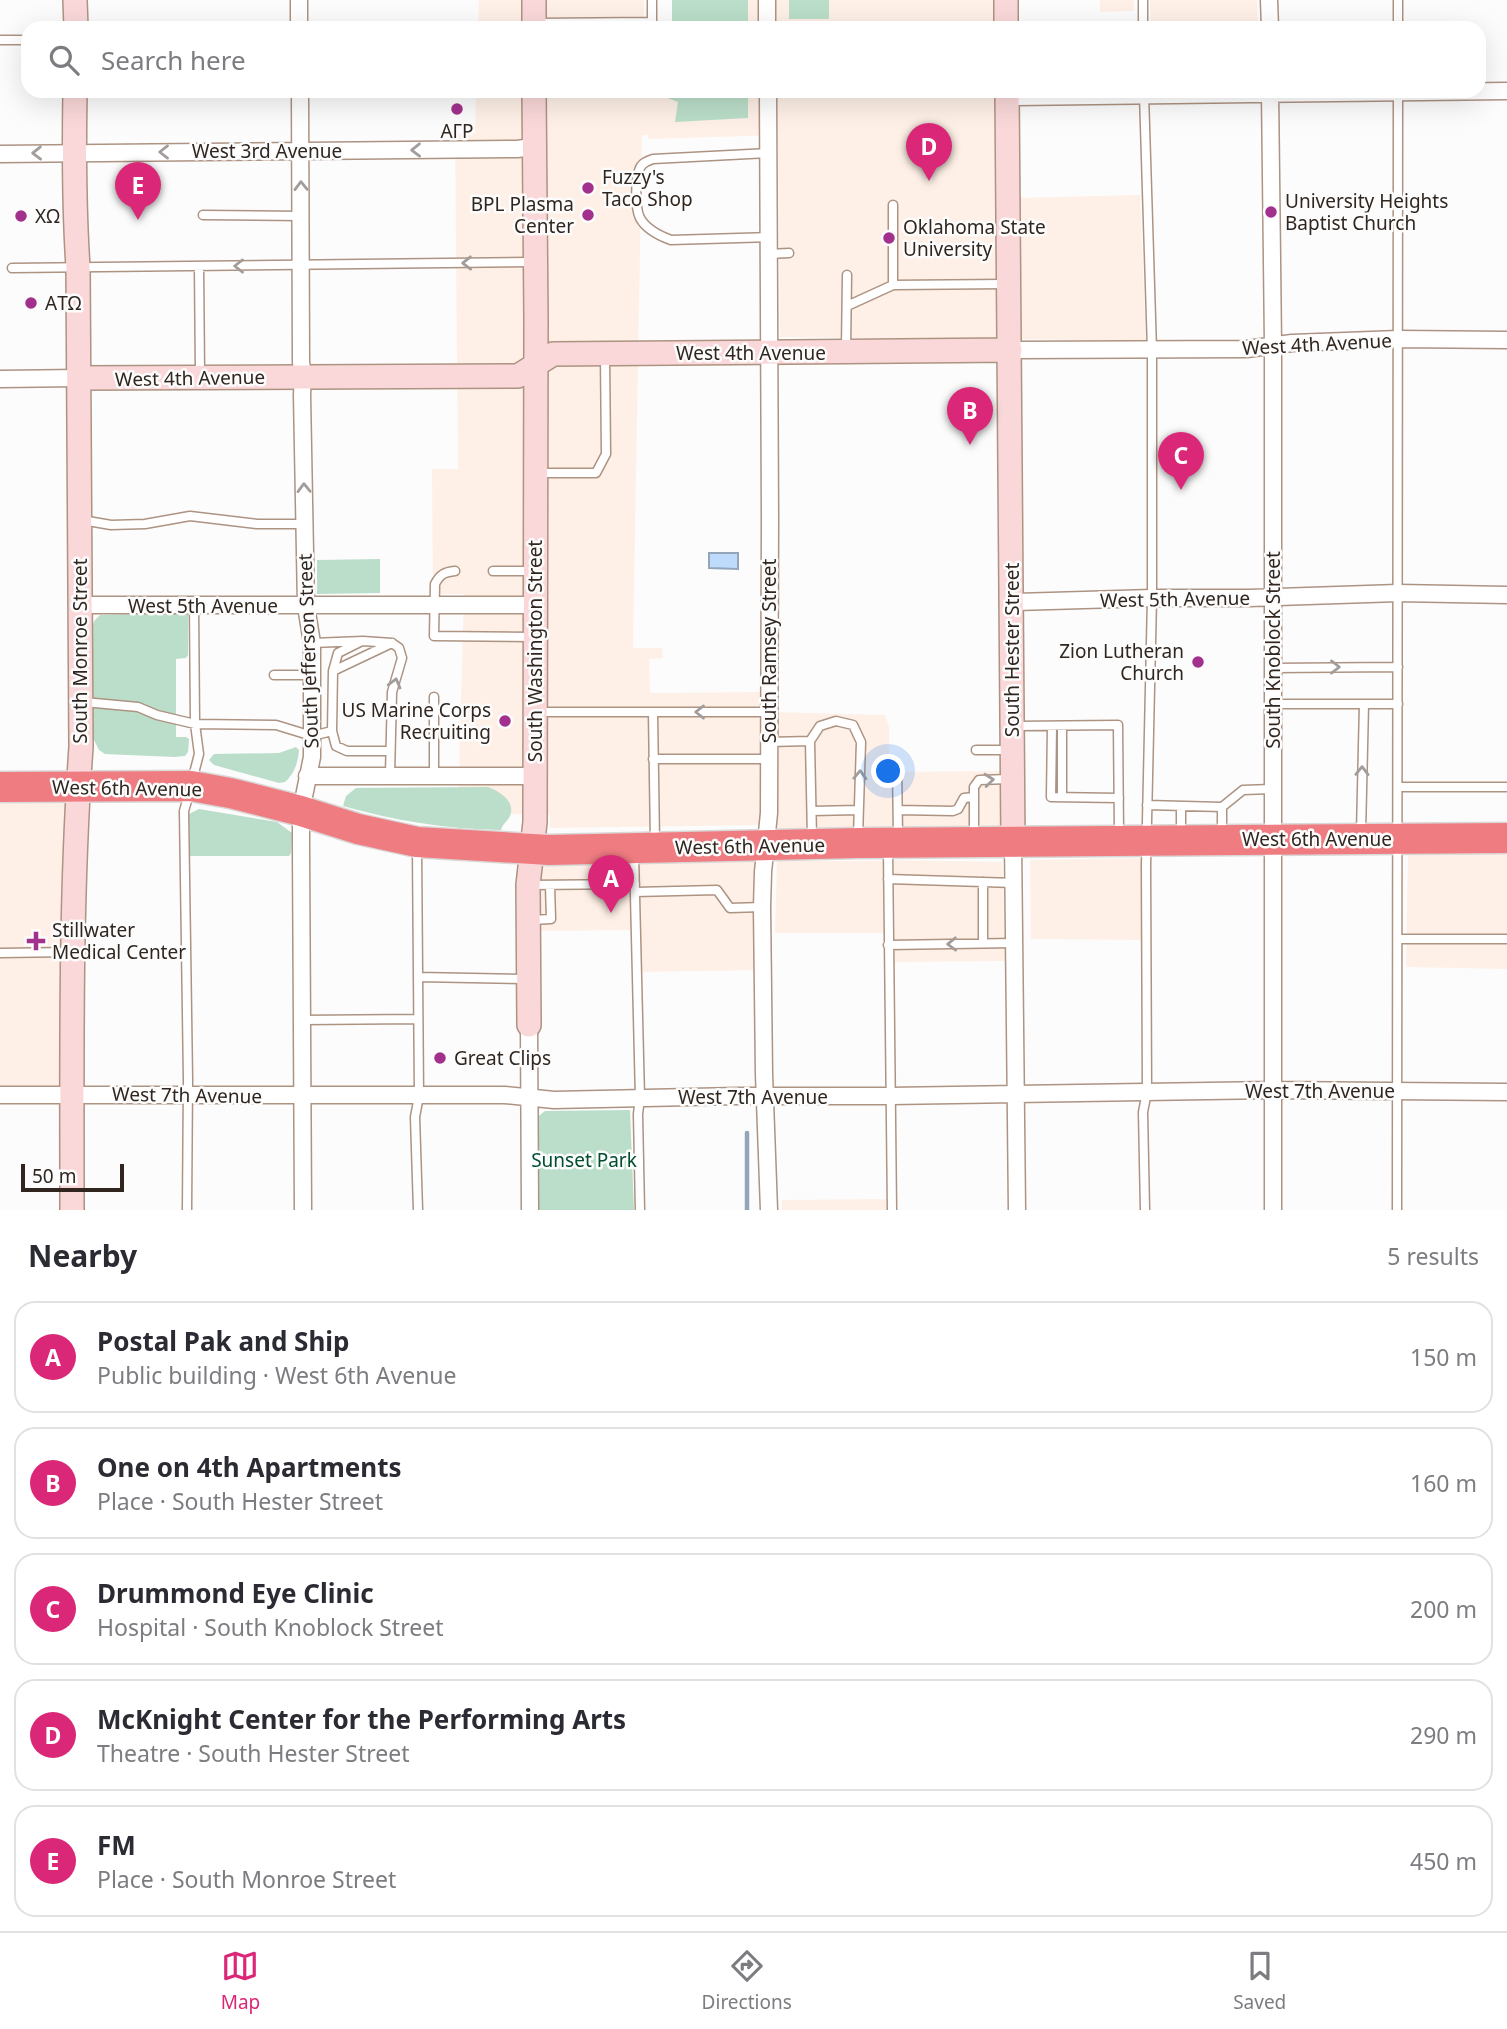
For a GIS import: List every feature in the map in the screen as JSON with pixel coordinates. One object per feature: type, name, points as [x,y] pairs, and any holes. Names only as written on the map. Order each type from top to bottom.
[{"type":"highway","name":"West 6th Avenue","points":[[0,787],[191,786],[230,793],[358,829],[417,842],[531,848],[1507,838]]},
{"type":"street","points":[[75,0],[76,21]]},
{"type":"street","points":[[299,0],[299,21]]},
{"type":"street","points":[[767,0],[767,21]]},
{"type":"street","points":[[1006,0],[1006,21]]},
{"type":"street","points":[[1269,0],[1270,21]]},
{"type":"street","points":[[1486,91],[1507,91]]},
{"type":"street","name":"South Monroe Street","points":[[72,1210],[72,952],[81,747],[75,98]]},
{"type":"street","name":"South Jefferson Street","points":[[300,98],[306,606],[312,643],[312,757],[301,811],[303,1210]]},
{"type":"street","name":"South Washington Street","points":[[530,1210],[529,920],[539,885],[531,848],[535,822],[534,98]]},
{"type":"street","name":"South Ramsey Street","points":[[768,98],[769,813],[762,907],[769,1210]]},
{"type":"street","name":"South Hester Street","points":[[1007,98],[1017,1210]]},
{"type":"street","name":"South Knoblock Street","points":[[1270,98],[1273,345],[1273,1210]]},
{"type":"street","name":"West 3rd Avenue","points":[[0,154],[533,147]]},
{"type":"street","name":"West 4th Avenue","points":[[0,379],[518,376],[553,354],[1247,349],[1273,345],[1398,340],[1507,340]]},
{"type":"street","name":"West 5th Avenue","points":[[1012,601],[1398,593],[1507,595]]},
{"type":"street","name":"West 5th Avenue","points":[[80,605],[535,606]]},
{"type":"street","points":[[307,776],[535,776]]},
{"type":"street","name":"West 7th Avenue","points":[[0,1094],[505,1095],[554,1100],[1273,1090],[1507,1092]]},
{"type":"lane","points":[[652,0],[652,21]]},
{"type":"lane","points":[[1143,0],[1143,21]]},
{"type":"lane","points":[[1398,0],[1398,21]]},
{"type":"lane","points":[[534,17],[628,21]]},
{"type":"lane","points":[[0,40],[21,40]]},
{"type":"lane","points":[[1133,841],[1147,805],[1152,598],[1152,350],[1144,98]]},
{"type":"lane","points":[[1397,1210],[1398,98]]},
{"type":"lane","points":[[768,153],[675,157],[645,162],[639,169],[636,200],[640,217],[648,227],[671,240],[769,237]]},
{"type":"lane","points":[[893,205],[893,285]]},
{"type":"lane","points":[[203,215],[302,216]]},
{"type":"lane","points":[[768,254],[789,253]]},
{"type":"lane","points":[[12,268],[535,262]]},
{"type":"lane","points":[[199,266],[200,377]]},
{"type":"lane","points":[[846,352],[847,275]]},
{"type":"lane","points":[[847,306],[893,285],[1009,284]]},
{"type":"lane","points":[[535,473],[596,473],[606,454],[605,353]]},
{"type":"lane","points":[[79,519],[111,525],[145,524],[190,516],[257,524],[305,524]]},
{"type":"lane","points":[[455,571],[445,572],[435,584],[434,636],[535,637]]},
{"type":"lane","points":[[493,571],[535,571]]},
{"type":"lane","points":[[187,1210],[184,811],[199,754],[195,724],[194,606]]},
{"type":"lane","points":[[363,640],[338,653],[332,671],[332,731],[337,746],[347,751],[390,751]]},
{"type":"lane","points":[[312,643],[363,640],[392,643],[399,648],[402,658],[392,692],[390,775]]},
{"type":"lane","points":[[332,671],[392,643]]},
{"type":"lane","points":[[1273,668],[1398,667]]},
{"type":"lane","points":[[274,676],[312,676]]},
{"type":"lane","points":[[434,697],[434,775]]},
{"type":"lane","points":[[81,702],[138,707],[157,715],[195,724],[276,725],[312,736],[332,731]]},
{"type":"lane","points":[[1273,704],[1398,704]]},
{"type":"lane","points":[[1361,839],[1364,704]]},
{"type":"lane","points":[[535,712],[768,712]]},
{"type":"lane","points":[[640,1210],[635,888],[644,848],[653,759],[653,712]]},
{"type":"lane","points":[[812,844],[810,741],[820,726],[836,721],[853,725],[861,742],[858,843]]},
{"type":"lane","points":[[1013,726],[1118,725],[1119,798],[1133,841],[1147,1092],[1143,1112],[1145,1210]]},
{"type":"lane","points":[[1052,726],[1052,797],[1119,798]]},
{"type":"lane","points":[[1062,726],[1062,797]]},
{"type":"lane","points":[[768,742],[810,741]]},
{"type":"lane","points":[[976,750],[1013,750]]},
{"type":"lane","points":[[653,759],[769,759]]},
{"type":"lane","points":[[892,1210],[888,879],[898,810],[897,765]]},
{"type":"lane","points":[[974,842],[974,787],[979,779],[1013,779]]},
{"type":"lane","points":[[1398,787],[1507,787]]},
{"type":"lane","points":[[1147,805],[1222,807],[1243,790],[1273,789]]},
{"type":"lane","points":[[898,810],[953,811],[958,809],[964,798],[974,797]]},
{"type":"lane","points":[[1181,806],[1181,841]]},
{"type":"lane","points":[[1222,807],[1222,840]]},
{"type":"lane","points":[[812,811],[858,810]]},
{"type":"lane","points":[[417,842],[419,1096],[415,1117],[418,1210]]},
{"type":"lane","points":[[603,849],[604,885]]},
{"type":"lane","points":[[888,879],[1014,883]]},
{"type":"lane","points":[[983,882],[984,943]]},
{"type":"lane","points":[[539,885],[717,890],[730,908],[762,907]]},
{"type":"lane","points":[[1398,939],[1507,939]]},
{"type":"lane","points":[[888,945],[1015,943]]},
{"type":"lane","points":[[0,953],[72,952]]},
{"type":"lane","points":[[418,977],[529,979]]},
{"type":"lane","points":[[301,1020],[418,1019]]},
{"type":"shaded area","points":[[479,0],[644,0],[644,21],[478,21]]},
{"type":"shaded area","points":[[675,0],[993,0],[994,21],[675,21]]},
{"type":"shaded area","points":[[1100,0],[1134,0],[1134,11],[1100,12]]},
{"type":"shaded area","points":[[1150,0],[1257,0],[1258,21],[1151,21]]},
{"type":"shaded area","points":[[476,98],[995,98],[1001,340],[780,337],[778,135],[648,139],[648,135],[642,135],[633,648],[662,648],[663,658],[649,659],[650,693],[768,692],[769,825],[550,828],[550,815],[458,813],[464,594],[433,594],[432,469],[458,469],[455,134],[475,133]]},
{"type":"shaded area","points":[[1140,195],[1146,341],[1016,339],[1012,198]]},
{"type":"shaded area","points":[[770,712],[885,715],[889,727],[889,772],[1012,771],[1012,841],[771,843]]},
{"type":"shaded area","name":"Stillwater Medical Center","points":[[0,789],[73,789],[72,1093],[0,1093]]},
{"type":"shaded area","points":[[764,846],[760,970],[639,972],[636,930],[530,931],[533,850]]},
{"type":"shaded area","points":[[1507,853],[1507,969],[1406,967],[1408,854]]},
{"type":"shaded area","points":[[1145,858],[1144,940],[1031,939],[1030,860]]},
{"type":"shaded area","points":[[894,860],[1002,862],[1007,961],[895,962]]},
{"type":"shaded area","points":[[777,861],[884,861],[887,933],[775,933]]},
{"type":"shaded area","points":[[896,1199],[897,1210],[782,1210],[782,1200]]},
{"type":"green space","points":[[672,0],[748,0],[748,21],[672,21]]},
{"type":"green space","points":[[789,0],[829,0],[829,19],[789,19]]},
{"type":"green space","points":[[667,98],[748,98],[748,118],[675,122],[678,102]]},
{"type":"green space","points":[[380,559],[380,593],[317,594],[317,560]]},
{"type":"green space","points":[[188,613],[188,655],[186,658],[176,659],[176,737],[189,739],[188,752],[185,756],[174,757],[105,754],[99,750],[93,738],[92,626],[95,620],[100,615]]},
{"type":"green space","points":[[296,747],[299,750],[295,768],[285,782],[279,783],[214,765],[209,760],[214,754],[279,753]]},
{"type":"green space","points":[[488,787],[501,794],[511,806],[510,816],[501,830],[422,823],[343,806],[346,796],[356,788]]},
{"type":"green space","points":[[199,809],[277,822],[292,833],[291,853],[289,856],[190,856],[189,814]]},
{"type":"green space","name":"Sunset Park","points":[[630,1110],[634,1210],[536,1210],[535,1119],[545,1111]]},
{"type":"water","points":[[709,553],[738,553],[738,569],[709,568]]},
{"type":"waterway","points":[[747,1133],[747,1210]]},
{"type":"place","name":"AΓP","points":[[457,109]]},
{"type":"place","name":"McKnight Center for the Performing Arts","points":[[929,181]]},
{"type":"place","name":"Fuzzy's Taco Shop","points":[[588,188]]},
{"type":"place","name":"University Heights Baptist Church","points":[[1271,212]]},
{"type":"place","name":"BPL Plasma Center","points":[[588,215]]},
{"type":"place","name":"XΩ","points":[[21,216]]},
{"type":"place","name":"FM","points":[[138,220]]},
{"type":"place","name":"Oklahoma State University","points":[[889,238]]},
{"type":"place","name":"ΑTΩ","points":[[31,303]]},
{"type":"place","name":"One on 4th Apartments","points":[[970,445]]},
{"type":"place","name":"Drummond Eye Clinic","points":[[1181,490]]},
{"type":"place","name":"Zion Lutheran Church","points":[[1198,662]]},
{"type":"place","name":"US Marine Corps Recruiting","points":[[505,721]]},
{"type":"place","name":"Postal Pak and Ship","points":[[611,913]]},
{"type":"place","name":"Stillwater Medical Center","points":[[36,941]]},
{"type":"place","name":"Great Clips","points":[[440,1058]]}]
